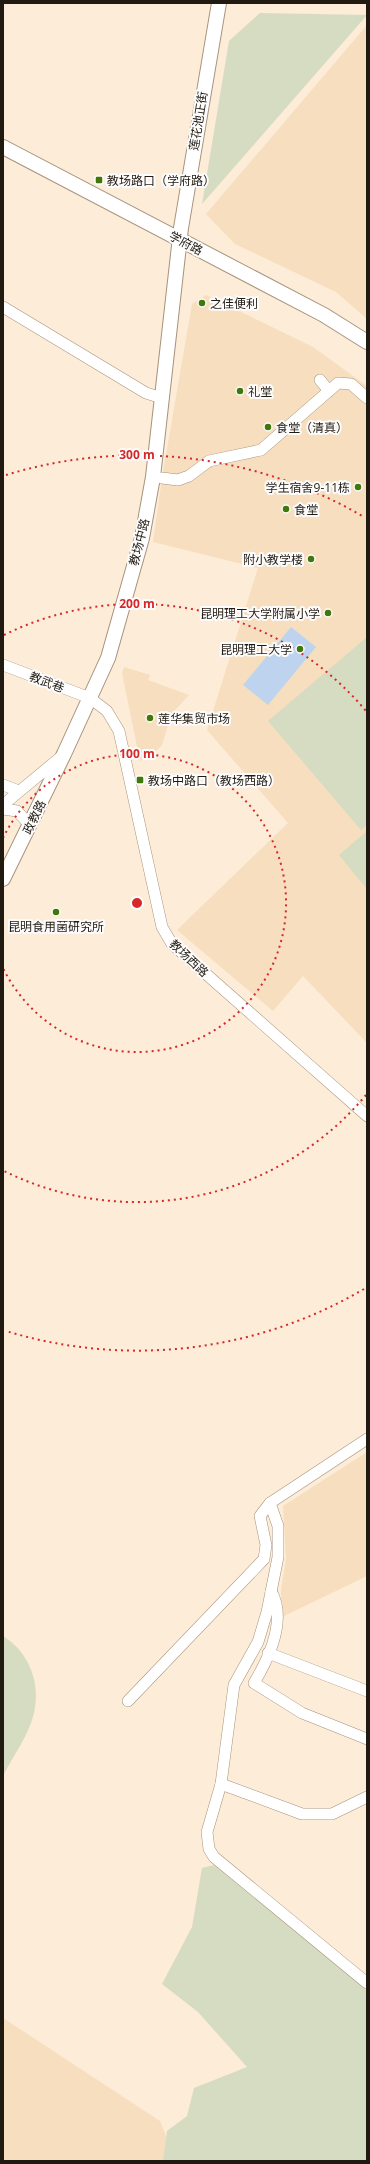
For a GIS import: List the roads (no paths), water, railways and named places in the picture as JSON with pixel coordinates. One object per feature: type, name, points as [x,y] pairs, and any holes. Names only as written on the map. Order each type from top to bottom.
[{"type":"main road","name":"莲花池正街","points":[[180,240],[219,3]]},
{"type":"main road","name":"学府路","points":[[3,148],[324,315],[367,342]]},
{"type":"main road","name":"教场中路","points":[[64,754],[108,658],[142,538],[153,477],[180,240]]},
{"type":"main road","name":"政教路","points":[[3,879],[64,754]]},
{"type":"street","points":[[3,307],[146,393],[162,398]]},
{"type":"street","points":[[320,380],[329,391]]},
{"type":"street","points":[[162,478],[178,480],[189,476],[209,461],[261,450],[338,383],[351,384],[361,391],[367,398]]},
{"type":"street","name":"教武巷","points":[[3,666],[90,698]]},
{"type":"street","name":"教场西路","points":[[90,698],[107,711],[119,731],[162,927],[166,936],[172,944],[367,1116]]},
{"type":"street","name":"教场中路","points":[[3,805],[64,754]]},
{"type":"street","points":[[3,785],[19,791]]},
{"type":"street","points":[[3,809],[17,811],[30,825]]},
{"type":"street","points":[[128,1701],[264,1559],[266,1545],[260,1516],[270,1503],[367,1439]]},
{"type":"street","points":[[270,1503],[278,1526],[278,1557],[268,1612],[258,1642],[234,1685],[221,1784],[207,1832],[209,1849],[214,1857],[367,1983]]},
{"type":"street","points":[[271,1590],[276,1600],[277,1620],[274,1637],[254,1683],[302,1713],[367,1739]]},
{"type":"street","points":[[268,1653],[367,1691]]},
{"type":"street","points":[[221,1784],[302,1814],[332,1814],[367,1797]]},
{"type":"water","points":[[291,627],[316,647],[268,705],[243,685]]},
{"type":"place","name":"教场路口（学府路）","points":[[99,180]]},
{"type":"place","name":"之佳便利","points":[[202,303]]},
{"type":"place","name":"礼堂","points":[[240,391]]},
{"type":"place","name":"食堂（清真）","points":[[268,427]]},
{"type":"place","name":"学生宿舍9-11栋","points":[[358,487]]},
{"type":"place","name":"食堂","points":[[286,509]]},
{"type":"place","name":"附小教学楼","points":[[311,559]]},
{"type":"place","name":"昆明理工大学附属小学","points":[[328,613]]},
{"type":"place","name":"昆明理工大学","points":[[300,649]]},
{"type":"place","name":"莲华集贸市场","points":[[150,718]]},
{"type":"place","name":"教场中路口（教场西路）","points":[[140,780]]},
{"type":"place","name":"昆明食用菌研究所","points":[[56,912]]}]
